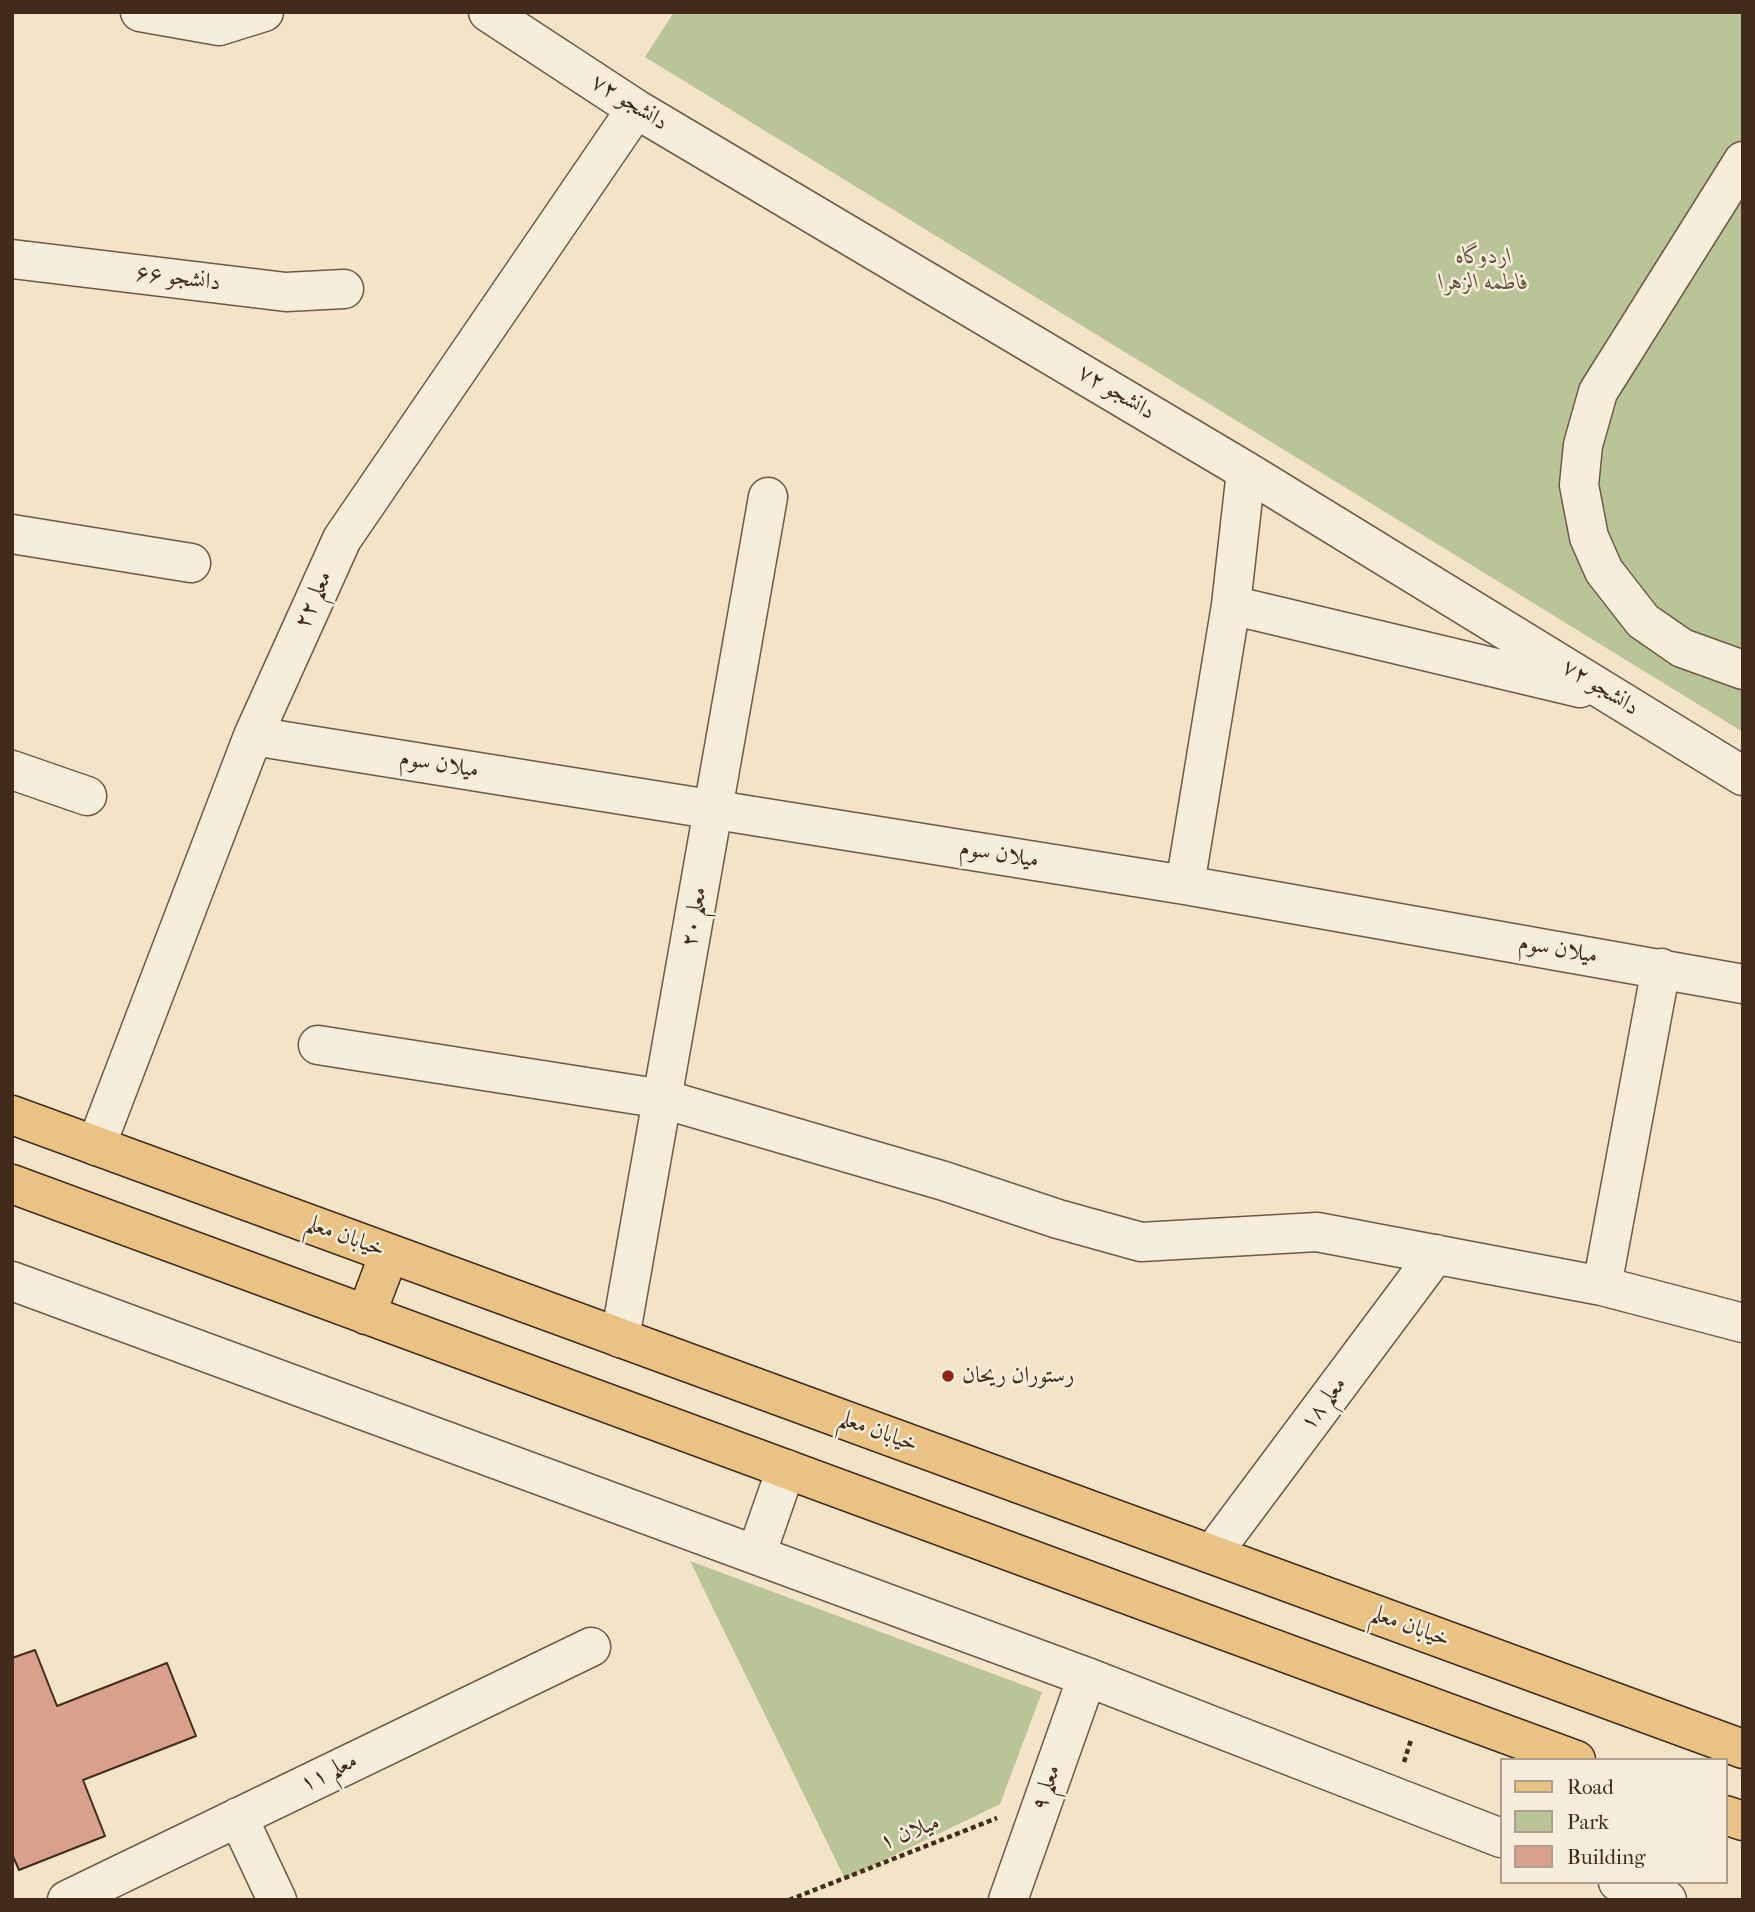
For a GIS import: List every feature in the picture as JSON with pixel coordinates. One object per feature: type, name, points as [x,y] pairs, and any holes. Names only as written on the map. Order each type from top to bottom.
[{"type":"main road","name":"خیابان معلم","points":[[12,1115],[1743,1749]]},
{"type":"main road","points":[[12,1184],[1571,1758]]},
{"type":"main road","points":[[366,1314],[389,1254]]},
{"type":"street","points":[[140,12],[219,26],[264,12]]},
{"type":"street","name":"دانشجو ۷۲","points":[[488,12],[636,109],[1246,471],[1743,776]]},
{"type":"street","name":"معلم ۲۲","points":[[96,1146],[253,736],[342,539],[636,109]]},
{"type":"street","points":[[1743,161],[1598,392],[1583,444],[1578,485],[1589,537],[1604,572],[1643,621],[1682,648],[1743,670]]},
{"type":"street","name":"دانشجو ۶۶","points":[[12,259],[286,292],[344,289]]},
{"type":"street","points":[[1185,884],[1231,606],[1246,471]]},
{"type":"street","name":"معلم ۲۰","points":[[620,1338],[768,497]]},
{"type":"street","points":[[13,541],[191,563]]},
{"type":"street","points":[[1231,606],[1614,696]]},
{"type":"street","name":"میلان سوم","points":[[253,736],[1185,884],[1743,984]]},
{"type":"street","points":[[12,770],[87,796]]},
{"type":"street","points":[[1602,1286],[1661,968]]},
{"type":"street","points":[[318,1045],[663,1099],[1141,1242],[1317,1231],[1602,1286],[1743,1323]]},
{"type":"street","name":"معلم ۱۸","points":[[1212,1554],[1436,1254]]},
{"type":"street","points":[[12,1281],[1087,1676],[1500,1838]]},
{"type":"street","points":[[756,1555],[786,1469]]},
{"type":"street","name":"معلم ۱۱","points":[[67,1900],[591,1647]]},
{"type":"street","name":"معلم ۹","points":[[1008,1900],[1087,1676]]},
{"type":"street","points":[[237,1817],[277,1900]]},
{"type":"street","points":[[1623,1884],[1667,1900]]},
{"type":"path","name":"میلان ۱","points":[[789,1900],[1043,1800]]},
{"type":"green space","name":"اردوگاه فاطمه الزهرا","points":[[674,12],[1743,12],[1743,732],[645,57]]},
{"type":"green space","points":[[690,1561],[1042,1692],[1000,1804],[845,1879]]},
{"type":"building","points":[[35,1650],[57,1706],[167,1663],[196,1736],[83,1780],[105,1836],[19,1870],[12,1854],[12,1658]]},
{"type":"place","name":"رستوران ریحان","points":[[948,1376]]}]
